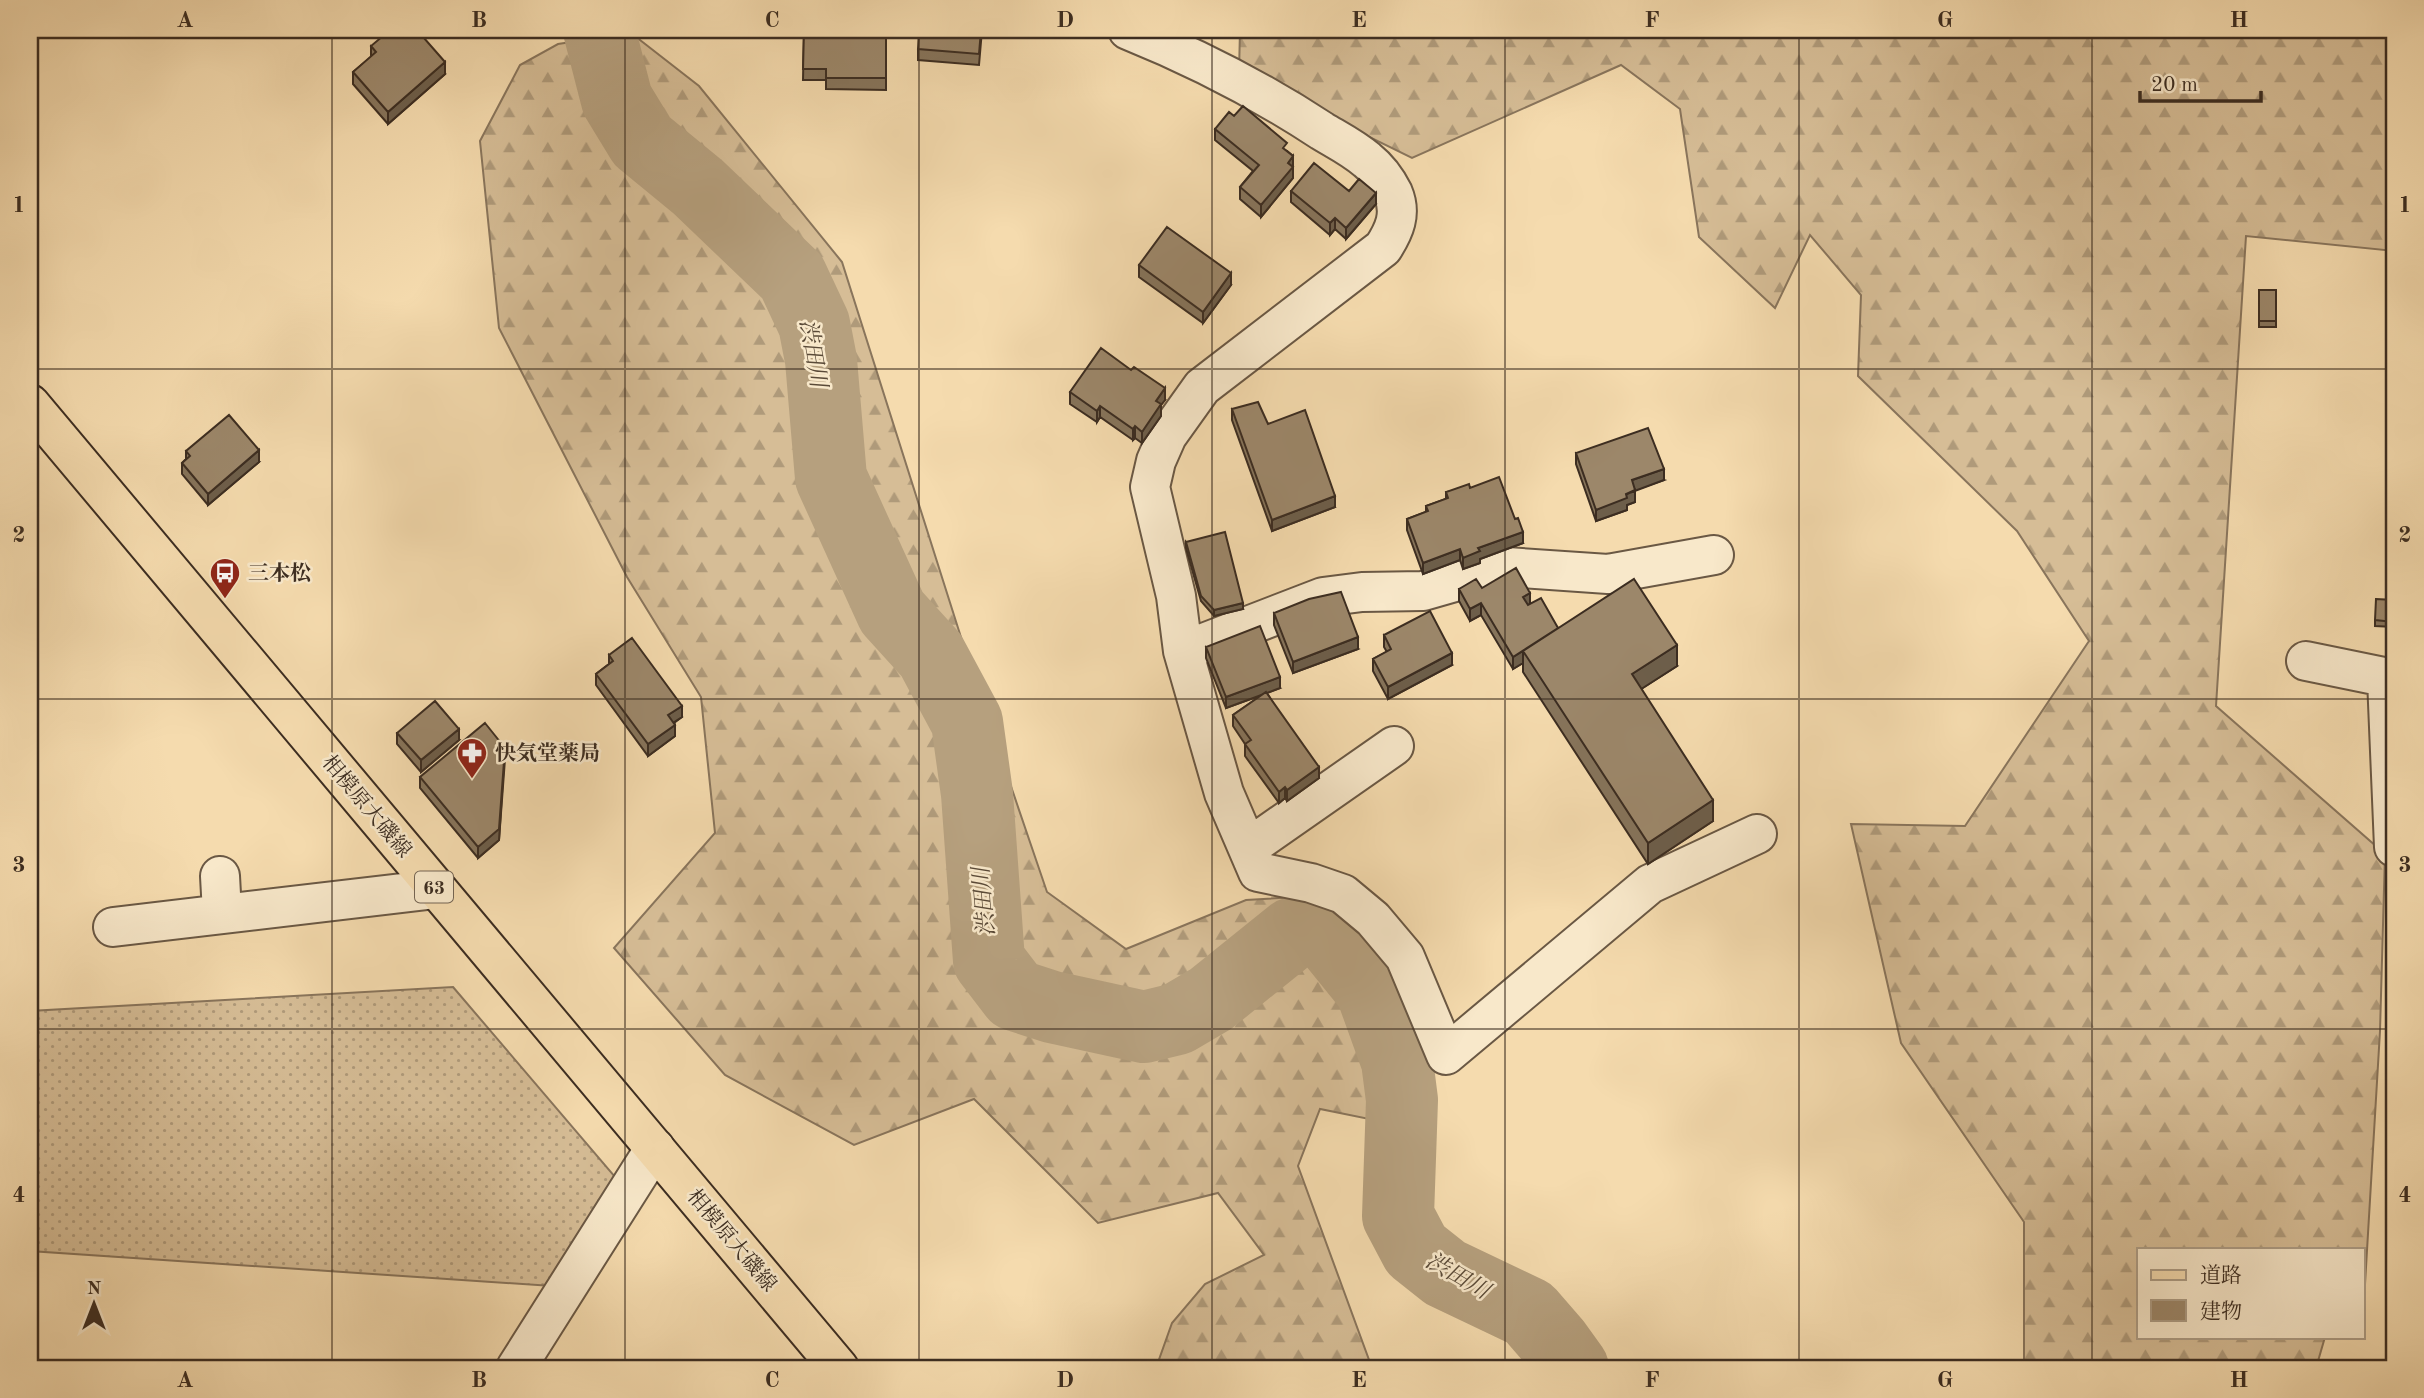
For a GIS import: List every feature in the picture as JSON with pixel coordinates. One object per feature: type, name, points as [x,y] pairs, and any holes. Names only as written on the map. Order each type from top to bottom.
[{"type":"main road","name":"相模原大磯線","points":[[30,404],[839,1368]]},
{"type":"street","points":[[1128,30],[1202,64],[1288,109],[1367,159],[1394,195],[1397,211],[1395,230],[1383,248],[1202,387],[1167,436],[1156,461],[1150,487],[1175,596],[1183,651],[1224,793],[1258,872],[1311,883],[1343,894],[1373,919],[1405,957],[1446,1055],[1650,884],[1757,834]]},
{"type":"street","points":[[1183,651],[1323,597],[1362,592],[1423,591],[1507,567],[1608,574],[1714,555]]},
{"type":"street","points":[[2306,661],[2391,678],[2394,847]]},
{"type":"street","points":[[1248,848],[1394,746]]},
{"type":"street","points":[[220,876],[222,914]]},
{"type":"street","points":[[113,928],[436,889]]},
{"type":"street","points":[[516,1368],[655,1148]]},
{"type":"green space","points":[[1240,30],[2394,30],[2394,251],[2246,236],[2216,706],[2385,854],[2380,1031],[2364,1301],[2364,1248],[2137,1248],[2137,1338],[2325,1338],[2316,1368],[2024,1368],[2024,1222],[1901,1043],[1851,824],[1965,826],[2089,641],[2017,531],[1858,376],[1861,295],[1810,235],[1775,308],[1699,237],[1680,109],[1621,65],[1412,158],[1239,73]]},
{"type":"green space","points":[[631,33],[699,86],[842,262],[972,672],[1047,892],[1126,949],[1246,900],[1313,896],[1367,932],[1406,1001],[1420,1056],[1369,1119],[1320,1109],[1298,1166],[1372,1368],[1156,1368],[1172,1323],[1205,1284],[1264,1255],[1218,1193],[1098,1223],[974,1099],[854,1145],[725,1075],[614,948],[715,833],[701,697],[627,577],[499,328],[480,141],[520,65],[558,44]]},
{"type":"green space","points":[[453,987],[616,1178],[552,1286],[30,1251],[30,1011]]},
{"type":"building","points":[[390,30],[417,30],[445,62],[388,112],[353,72],[376,52],[371,46]]},
{"type":"building","points":[[804,30],[886,30],[886,78],[826,78],[826,69],[803,69]]},
{"type":"building","points":[[919,30],[981,30],[979,54],[918,49]]},
{"type":"building","points":[[1243,106],[1287,143],[1283,148],[1293,156],[1288,163],[1293,167],[1261,205],[1240,187],[1259,165],[1215,129],[1229,112],[1234,116]]},
{"type":"building","points":[[1314,163],[1349,191],[1359,179],[1376,193],[1346,228],[1335,218],[1330,223],[1291,191]]},
{"type":"building","points":[[1167,227],[1231,273],[1203,312],[1139,265]]},
{"type":"building","points":[[2259,290],[2276,290],[2276,321],[2259,321]]},
{"type":"building","points":[[1101,348],[1131,370],[1134,367],[1165,388],[1156,401],[1161,404],[1142,432],[1135,426],[1133,429],[1100,406],[1097,411],[1070,392]]},
{"type":"building","points":[[1258,402],[1268,424],[1305,410],[1335,496],[1272,520],[1232,409]]},
{"type":"building","points":[[229,415],[259,450],[208,494],[182,463],[190,456],[186,451]]},
{"type":"building","points":[[1648,428],[1664,469],[1632,480],[1635,490],[1626,494],[1627,498],[1596,510],[1576,453]]},
{"type":"building","points":[[1499,477],[1515,519],[1518,518],[1523,532],[1478,548],[1480,551],[1463,558],[1460,549],[1423,563],[1407,519],[1428,511],[1426,506],[1448,498],[1446,492],[1469,484],[1470,488]]},
{"type":"building","points":[[1225,532],[1243,603],[1214,610],[1201,596],[1186,542]]},
{"type":"building","points":[[1516,568],[1530,593],[1523,597],[1528,605],[1541,598],[1558,628],[1513,657],[1481,603],[1470,609],[1459,589],[1476,579],[1482,588]]},
{"type":"building","points":[[1634,579],[1677,645],[1632,674],[1713,800],[1648,843],[1523,651]]},
{"type":"building","points":[[1341,592],[1358,637],[1293,662],[1274,613],[1309,599]]},
{"type":"building","points":[[2376,599],[2394,600],[2394,622],[2375,620]]},
{"type":"building","points":[[1430,611],[1452,653],[1388,687],[1373,659],[1391,649],[1384,635]]},
{"type":"building","points":[[1260,626],[1280,677],[1226,697],[1206,647]]},
{"type":"building","points":[[632,638],[682,706],[668,715],[675,725],[648,744],[596,674],[613,661],[609,655]]},
{"type":"building","points":[[1266,692],[1319,767],[1287,790],[1285,787],[1279,792],[1245,744],[1251,740],[1233,715]]},
{"type":"building","points":[[435,701],[459,729],[421,760],[397,733]]},
{"type":"building","points":[[485,723],[505,748],[499,829],[478,847],[420,777]]},
{"type":"waterway","name":"渋田川","points":[[599,30],[617,100],[642,141],[698,187],[792,277],[814,324],[821,360],[831,478],[892,612],[931,655],[967,722],[977,794],[989,961],[1015,995],[1052,1007],[1144,1027],[1177,1019],[1211,999],[1293,933],[1316,927],[1333,942],[1371,989],[1397,1061],[1402,1100],[1398,1216],[1416,1250],[1445,1273],[1529,1313],[1573,1368]]},
{"type":"place","name":"三本松","points":[[225,600]]},
{"type":"place","name":"快気堂薬局","points":[[472,780]]}]
